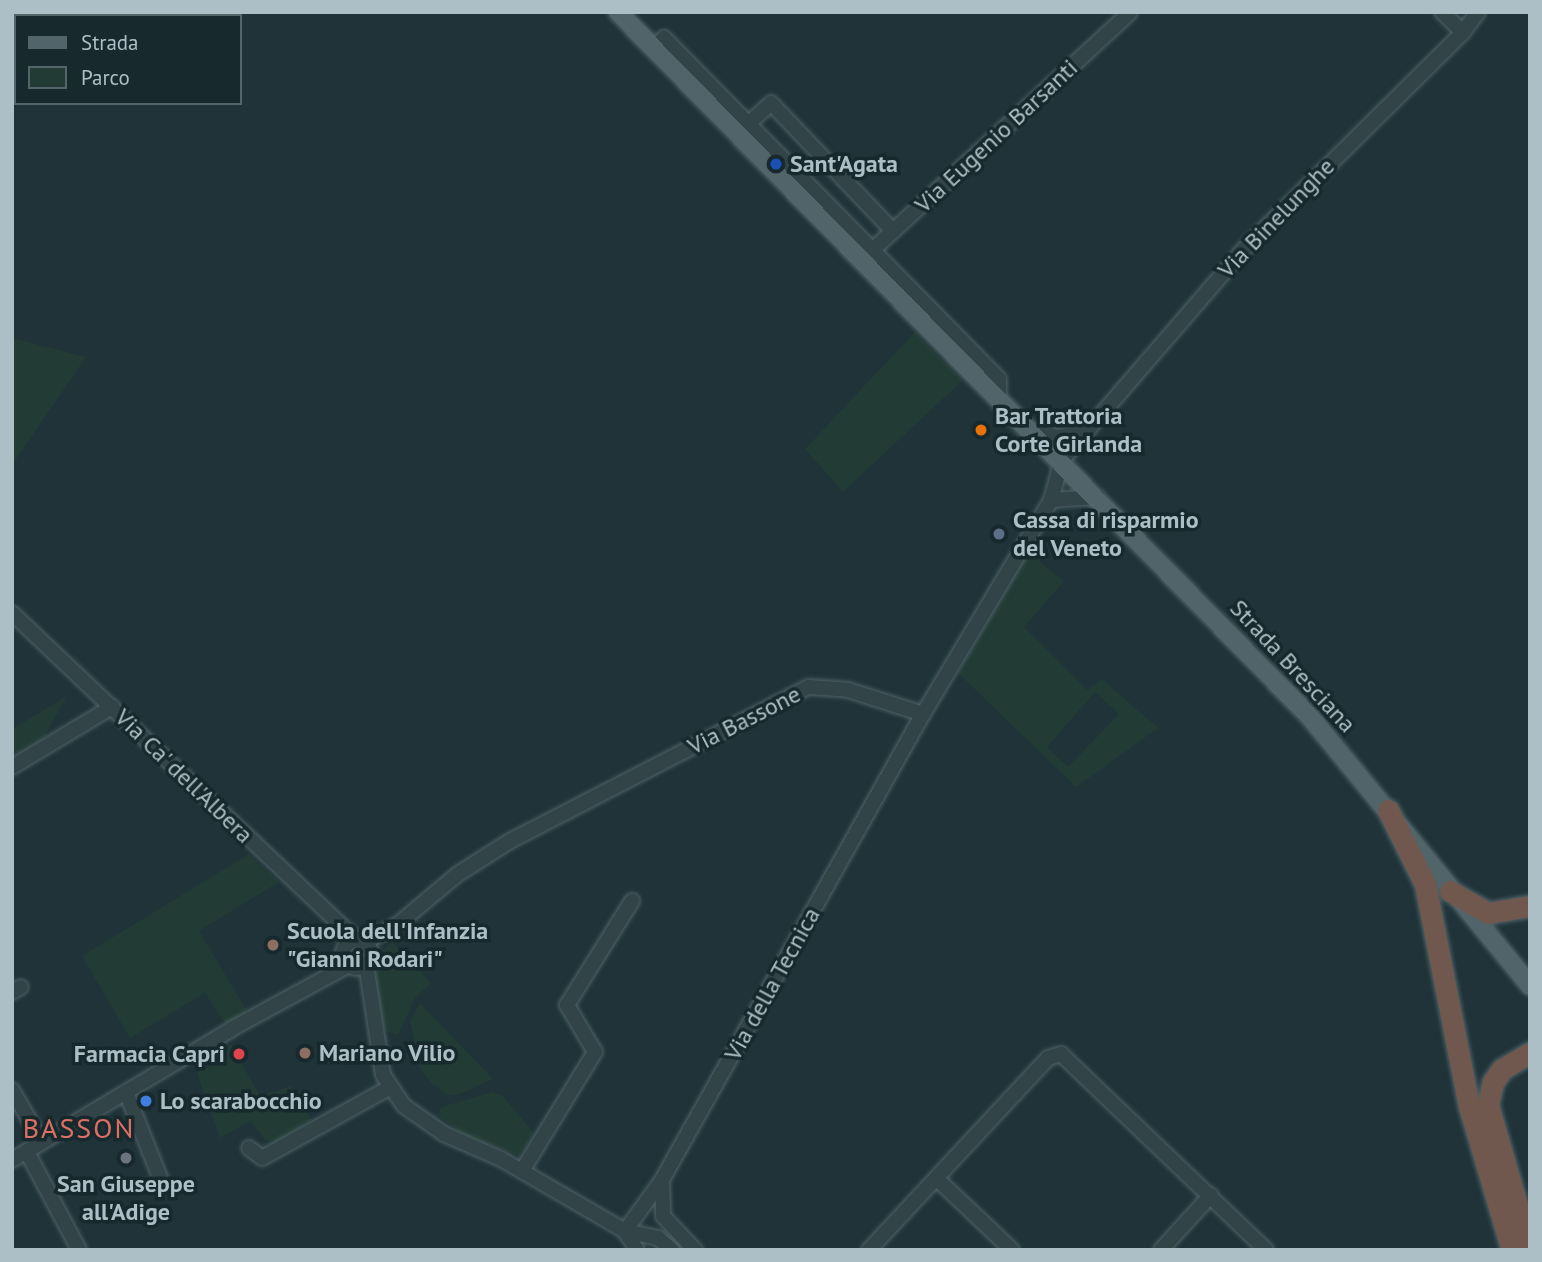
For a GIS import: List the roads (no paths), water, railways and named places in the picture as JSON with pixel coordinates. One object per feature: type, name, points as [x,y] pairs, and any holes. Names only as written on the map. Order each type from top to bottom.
[{"type":"highway","points":[[1388,810],[1425,884],[1469,1106],[1512,1250]]},
{"type":"highway","points":[[1450,891],[1488,913],[1530,906]]},
{"type":"highway","points":[[1530,1054],[1502,1069],[1493,1082],[1488,1105],[1530,1250]]},
{"type":"main road","name":"Strada Bresciana","points":[[618,12],[979,367],[999,398],[1311,718],[1530,986]]},
{"type":"street","name":"Via Eugenio Barsanti","points":[[867,255],[1130,12]]},
{"type":"street","points":[[1442,12],[1463,32]]},
{"type":"street","name":"Via Binelunghe","points":[[1062,460],[1243,250],[1463,32],[1478,12]]},
{"type":"street","name":"Strada Bresciana","points":[[654,49],[664,38],[748,124],[867,255]]},
{"type":"street","points":[[748,124],[771,103],[893,231]]},
{"type":"street","points":[[1031,430],[1057,437],[1083,433]]},
{"type":"street","points":[[923,714],[1051,500],[1062,460]]},
{"type":"street","points":[[1051,500],[1098,497]]},
{"type":"street","name":"Via Ca' dell'Albera","points":[[12,613],[340,923],[357,954]]},
{"type":"street","name":"Via Bassone","points":[[126,1092],[357,954],[397,925],[458,874],[510,841],[809,687],[848,690],[923,714]]},
{"type":"street","points":[[12,767],[113,707]]},
{"type":"street","name":"Via della Tecnica","points":[[625,1231],[662,1180],[923,714]]},
{"type":"street","points":[[522,1171],[595,1052],[567,1005],[632,901]]},
{"type":"street","points":[[357,954],[389,1088],[404,1106],[444,1134],[522,1171],[625,1231],[658,1238],[672,1250]]},
{"type":"street","points":[[869,1250],[1048,1058],[1061,1054],[1266,1250]]},
{"type":"street","points":[[249,1147],[262,1158],[389,1088]]},
{"type":"street","points":[[12,1090],[42,1142]]},
{"type":"street","points":[[12,1160],[126,1092],[161,1180]]},
{"type":"street","points":[[27,1152],[79,1250]]},
{"type":"street","points":[[937,1179],[1012,1250]]},
{"type":"street","points":[[662,1180],[663,1216],[695,1250]]},
{"type":"street","points":[[1161,1250],[1211,1195]]},
{"type":"street","points":[[625,1231],[637,1250]]},
{"type":"place","name":"Sant'Agata","points":[[776,164]]},
{"type":"place","name":"Bar Trattoria Corte Girlanda","points":[[981,430]]},
{"type":"place","name":"Cassa di risparmio del Veneto","points":[[999,534]]},
{"type":"place","name":"Scuola dell'Infanzia \"Gianni Rodari\"","points":[[273,945]]},
{"type":"place","name":"Mariano Vilio","points":[[305,1053]]},
{"type":"place","name":"Farmacia Capri","points":[[239,1054]]},
{"type":"place","name":"Lo scarabocchio","points":[[146,1101]]},
{"type":"place","name":"San Giuseppe all'Adige","points":[[126,1158]]},
{"type":"district","name":"BASSON","points":[[79,1128]]}]
